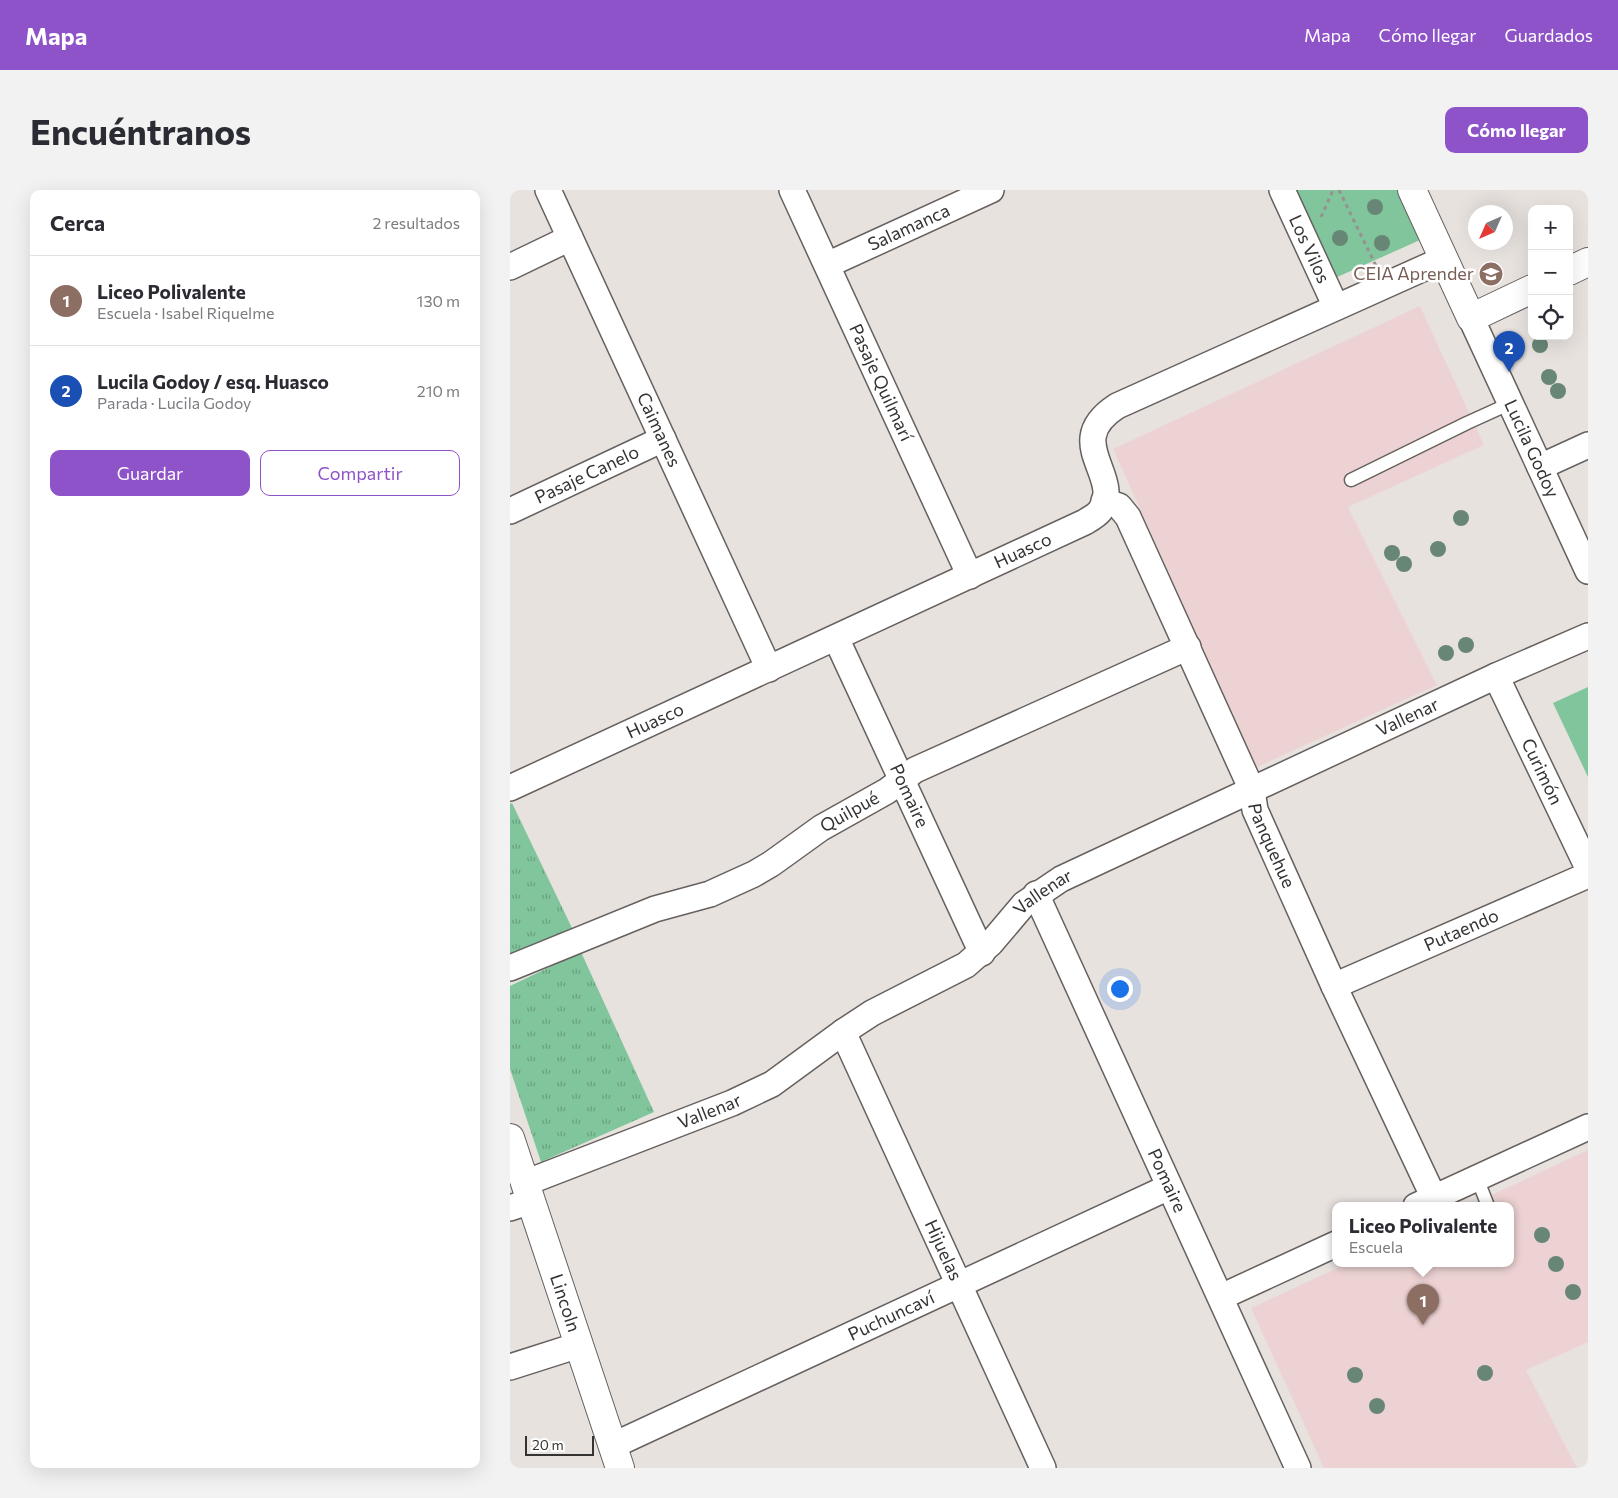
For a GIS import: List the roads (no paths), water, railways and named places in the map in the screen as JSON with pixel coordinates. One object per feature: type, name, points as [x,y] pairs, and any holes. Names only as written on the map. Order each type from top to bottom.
[{"type":"street","name":"Caimanes","points":[[548,190],[768,668]]},
{"type":"street","name":"Pasaje Quilmarí","points":[[792,190],[970,576]]},
{"type":"street","name":"Salamanca","points":[[827,266],[990,190]]},
{"type":"street","name":"Los Vilos","points":[[1282,190],[1336,307]]},
{"type":"street","name":"Lucila Godoy","points":[[1412,190],[1588,571]]},
{"type":"street","points":[[510,267],[570,238]]},
{"type":"street","points":[[1104,501],[1105,486],[1093,444],[1096,427],[1101,418],[1108,412],[1117,406],[1444,258]]},
{"type":"street","points":[[1573,269],[1588,262]]},
{"type":"street","points":[[1471,318],[1528,291]]},
{"type":"street","name":"Pasaje Canelo","points":[[510,511],[663,439]]},
{"type":"street","points":[[1540,467],[1588,446]]},
{"type":"street","name":"Huasco","points":[[510,788],[1085,522],[1100,511],[1104,501]]},
{"type":"street","name":"Panquehue","points":[[1104,501],[1119,506],[1128,517],[1188,647],[1252,790],[1255,810],[1334,986],[1425,1202]]},
{"type":"street","name":"Vallenar","points":[[522,1197],[752,1094],[790,1072],[843,1032],[872,1013],[966,965],[982,953],[1018,910],[1036,894],[1061,879],[1496,676],[1588,636]]},
{"type":"street","name":"Pomaire","points":[[836,638],[982,953]]},
{"type":"street","name":"Quilpué","points":[[510,968],[655,909],[710,894],[754,874],[772,864],[821,828],[887,791],[915,770],[1188,647]]},
{"type":"street","name":"Curimón","points":[[1496,676],[1588,868]]},
{"type":"street","name":"Putaendo","points":[[1334,986],[1588,875]]},
{"type":"street","name":"Pomaire","points":[[1036,894],[1298,1468]]},
{"type":"street","name":"Hijuelas","points":[[843,1032],[1043,1468]]},
{"type":"street","points":[[1425,1202],[1588,1127]]},
{"type":"street","name":"Lincoln","points":[[510,1138],[522,1197],[579,1345],[616,1457]]},
{"type":"street","name":"Puchuncaví","points":[[616,1457],[959,1284],[1170,1187]]},
{"type":"street","points":[[1221,1297],[1332,1246]]},
{"type":"street","points":[[510,1367],[579,1345]]},
{"type":"lane","points":[[1351,480],[1511,403]]},
{"type":"lane","points":[[1477,1178],[1486,1202]]},
{"type":"place","name":"CEIA Aprender","points":[[1491,274]]},
{"type":"place","name":"Lucila Godoy / esq. Huasco","points":[[1509,372]]},
{"type":"place","name":"Liceo Polivalente","points":[[1423,1325]]}]
